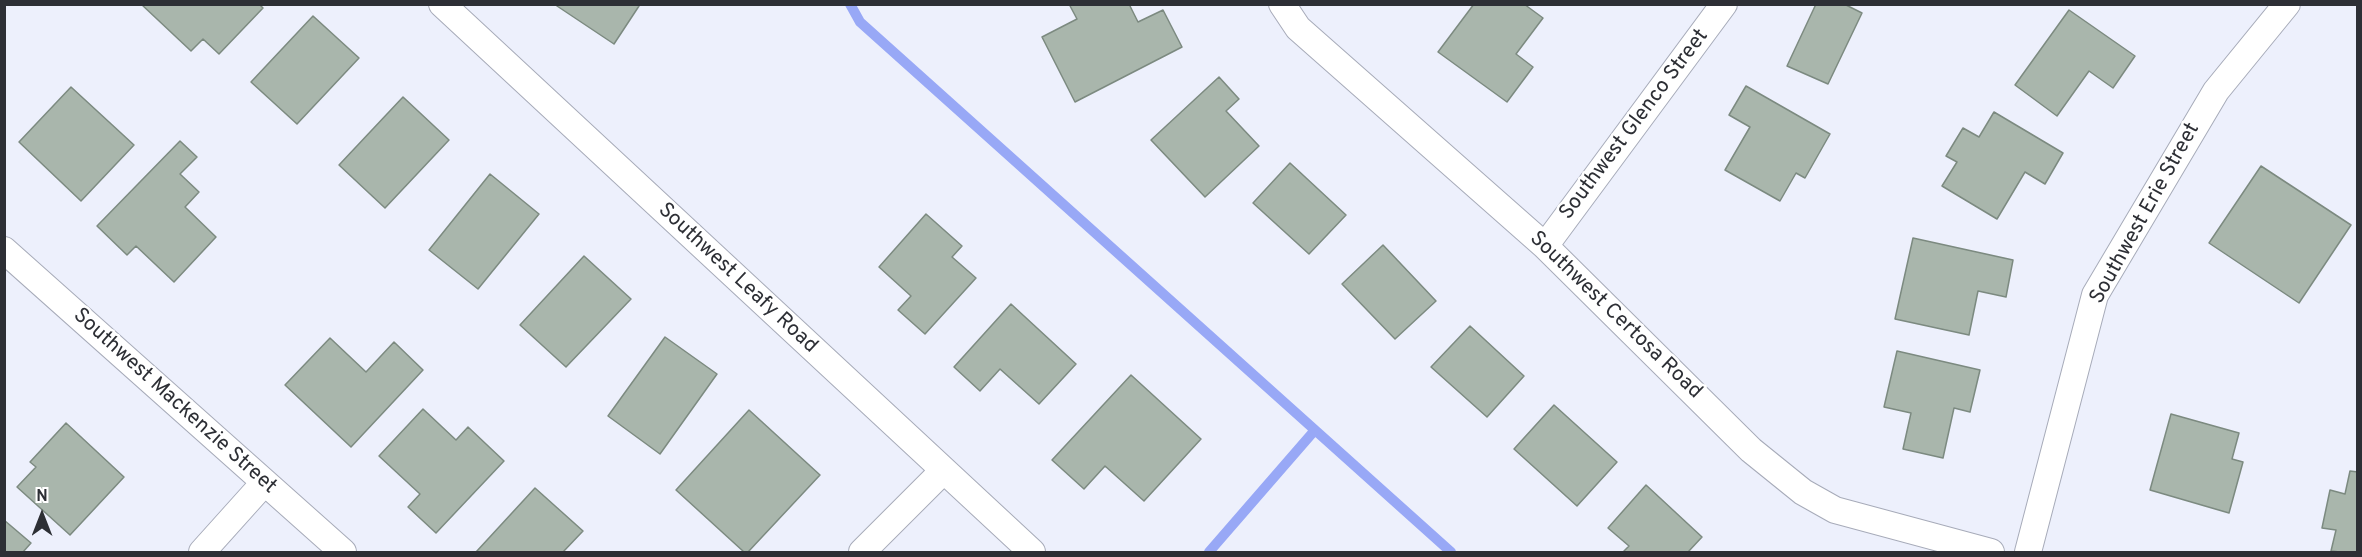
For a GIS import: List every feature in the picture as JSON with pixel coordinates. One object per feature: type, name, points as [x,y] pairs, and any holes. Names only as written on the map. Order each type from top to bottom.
[{"type":"street","name":"Southwest Certosa Road","points":[[1282,4],[1298,28],[1545,246],[1750,450],[1803,492],[1835,510],[1991,552]]},
{"type":"street","name":"Southwest Glenco Street","points":[[1545,246],[1724,4]]},
{"type":"street","name":"Southwest Erie Street","points":[[2028,552],[2095,295],[2216,92],[2287,4]]},
{"type":"street","name":"Southwest Leafy Road","points":[[445,6],[1032,552]]},
{"type":"street","name":"Southwest Mackenzie Street","points":[[4,250],[344,552]]},
{"type":"street","points":[[862,552],[943,471]]},
{"type":"street","points":[[202,552],[264,483]]},
{"type":"building","points":[[141,4],[259,4],[263,8],[219,54],[203,39],[191,51]]},
{"type":"building","points":[[554,4],[636,4],[639,6],[614,44]]},
{"type":"building","points":[[1069,4],[1129,4],[1138,22],[1163,10],[1182,47],[1075,102],[1042,37],[1077,19]]},
{"type":"building","points":[[1474,4],[1524,4],[1543,18],[1516,54],[1533,67],[1507,102],[1438,52]]},
{"type":"building","points":[[1816,4],[1844,4],[1862,13],[1828,84],[1787,66]]},
{"type":"building","points":[[2069,10],[2135,56],[2113,88],[2089,71],[2057,116],[2015,85]]},
{"type":"building","points":[[313,16],[359,58],[297,124],[251,82]]},
{"type":"building","points":[[1219,77],[1239,99],[1226,111],[1259,146],[1205,197],[1151,140]]},
{"type":"building","points":[[1746,86],[1830,134],[1805,178],[1796,173],[1780,201],[1725,170],[1750,127],[1729,115]]},
{"type":"building","points":[[71,87],[134,145],[81,201],[19,142]]},
{"type":"building","points":[[403,97],[449,140],[385,208],[339,165]]},
{"type":"building","points":[[1994,112],[2063,153],[2045,184],[2025,172],[1997,219],[1942,186],[1957,162],[1946,156],[1963,128],[1979,137]]},
{"type":"building","points":[[180,141],[197,157],[180,174],[199,192],[185,207],[216,237],[174,282],[136,246],[127,255],[97,226]]},
{"type":"building","points":[[1290,163],[1346,215],[1309,254],[1253,203]]},
{"type":"building","points":[[2261,166],[2351,225],[2299,303],[2209,243]]},
{"type":"building","points":[[490,174],[539,214],[478,289],[429,250]]},
{"type":"building","points":[[926,214],[962,246],[952,257],[976,278],[925,334],[898,310],[911,296],[879,267]]},
{"type":"building","points":[[1913,238],[2013,260],[2006,297],[1978,291],[1969,335],[1895,319]]},
{"type":"building","points":[[1383,245],[1436,301],[1395,339],[1342,284]]},
{"type":"building","points":[[584,256],[631,299],[566,367],[520,325]]},
{"type":"building","points":[[1011,304],[1076,364],[1039,404],[1000,369],[980,391],[954,367]]},
{"type":"building","points":[[1470,326],[1524,376],[1487,417],[1431,367]]},
{"type":"building","points":[[665,337],[717,374],[660,454],[608,416]]},
{"type":"building","points":[[330,338],[366,372],[394,342],[423,370],[351,447],[285,385]]},
{"type":"building","points":[[1897,351],[1980,370],[1970,412],[1954,408],[1943,458],[1903,449],[1911,413],[1884,407]]},
{"type":"building","points":[[1131,375],[1201,439],[1144,501],[1105,466],[1084,489],[1052,460]]},
{"type":"building","points":[[1554,405],[1617,462],[1577,506],[1514,449]]},
{"type":"building","points":[[423,409],[456,440],[468,427],[504,461],[436,533],[408,507],[420,494],[379,456]]},
{"type":"building","points":[[749,410],[820,475],[748,552],[744,552],[676,490]]},
{"type":"building","points":[[2171,414],[2239,433],[2232,459],[2243,462],[2229,513],[2150,490]]},
{"type":"building","points":[[66,423],[124,477],[70,535],[17,487],[36,467],[30,462]]},
{"type":"building","points":[[2350,471],[2358,472],[2358,552],[2331,551],[2336,530],[2322,528],[2330,490],[2345,494]]},
{"type":"building","points":[[1646,485],[1702,537],[1688,552],[1623,552],[1629,546],[1608,528]]},
{"type":"building","points":[[535,488],[583,531],[563,552],[476,552]]},
{"type":"building","points":[[4,520],[31,543],[23,552],[4,552]]},
{"type":"waterway","points":[[850,4],[860,22],[1451,552]]},
{"type":"waterway","points":[[1209,552],[1315,430]]}]
